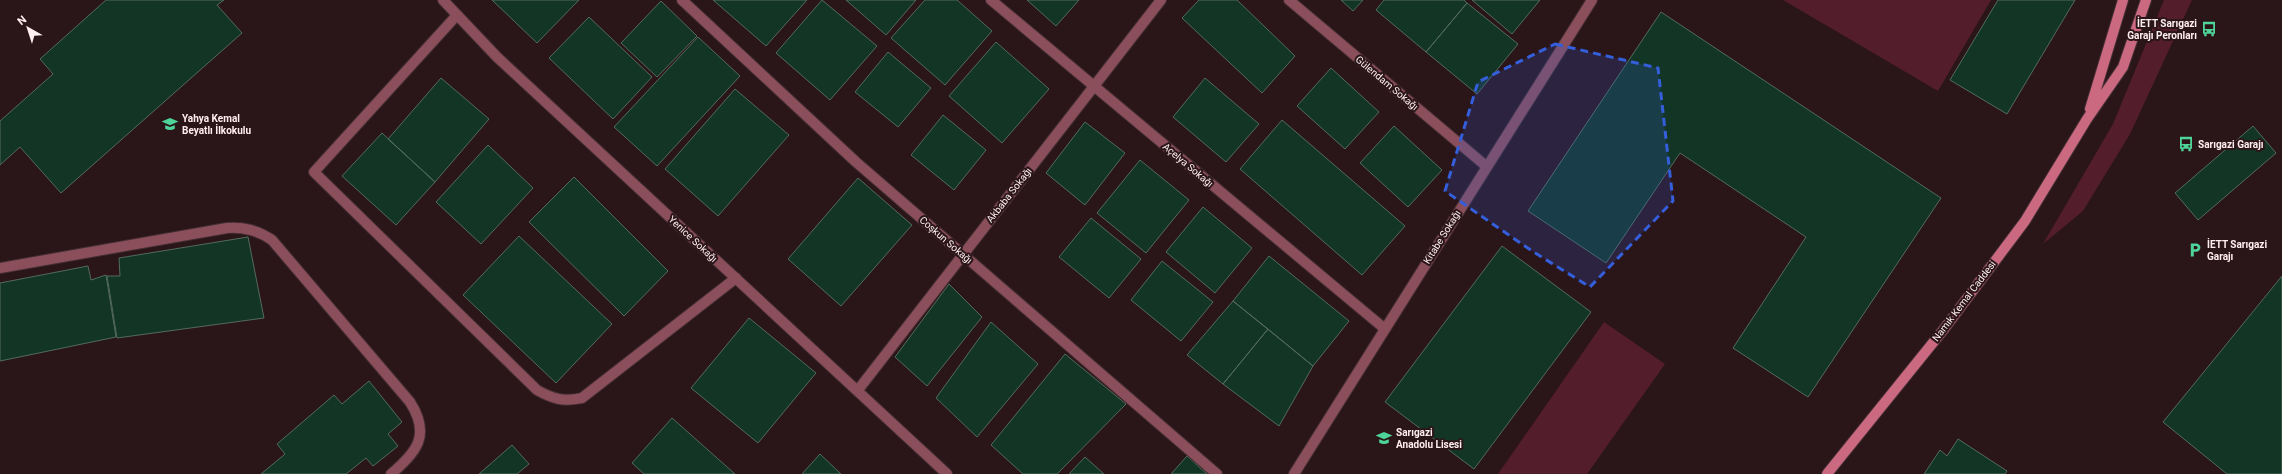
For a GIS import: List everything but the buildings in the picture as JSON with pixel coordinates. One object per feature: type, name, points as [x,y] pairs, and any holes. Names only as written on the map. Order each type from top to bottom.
[{"type":"main road","name":"Namık Kemal Caddesi","points":[[2087,119],[2123,0]]},
{"type":"main road","name":"Namık Kemal Caddesi","points":[[1827,474],[1944,329],[2025,221],[2087,119],[2123,67],[2146,0]]},
{"type":"street","name":"Yenice Sokağı","points":[[443,0],[497,57],[947,474]]},
{"type":"street","name":"Coşkun Sokağı","points":[[682,0],[856,162],[1217,474]]},
{"type":"street","name":"Açelya Sokağı","points":[[991,0],[1385,329]]},
{"type":"street","name":"Akbaba Sokağı","points":[[858,390],[962,254],[1161,0]]},
{"type":"street","name":"Gülendam Sokağı","points":[[1289,0],[1486,166]]},
{"type":"street","name":"Kitabe Sokağı","points":[[1294,474],[1486,166],[1592,0]]},
{"type":"street","points":[[457,15],[314,172],[537,390],[552,399],[567,402],[582,398],[736,278]]},
{"type":"street","points":[[0,268],[227,228],[252,229],[263,234],[272,240],[410,402],[417,413],[420,426],[417,448],[411,457],[391,474]]},
{"type":"highlighted area","points":[[1555,44],[1658,68],[1673,201],[1590,287],[1532,251],[1445,191],[1478,82]]},
{"type":"shaded area","points":[[1783,0],[1991,0],[1938,91]]},
{"type":"shaded area","points":[[2164,0],[2192,0],[2130,134],[2083,211],[2043,244],[2113,124]]},
{"type":"shaded area","points":[[1604,322],[1665,364],[1587,474],[1498,474]]},
{"type":"place","name":"İETT Sarıgazi Garajı Peronları","points":[[2209,29]]},
{"type":"place","name":"Yahya Kemal Beyatlı İlkokulu","points":[[170,124]]},
{"type":"place","name":"Sarıgazi Garajı","points":[[2186,144]]},
{"type":"place","name":"İETT Sarıgazi Garajı","points":[[2195,250]]},
{"type":"place","name":"Sarıgazi Anadolu Lisesi","points":[[1384,438]]}]
